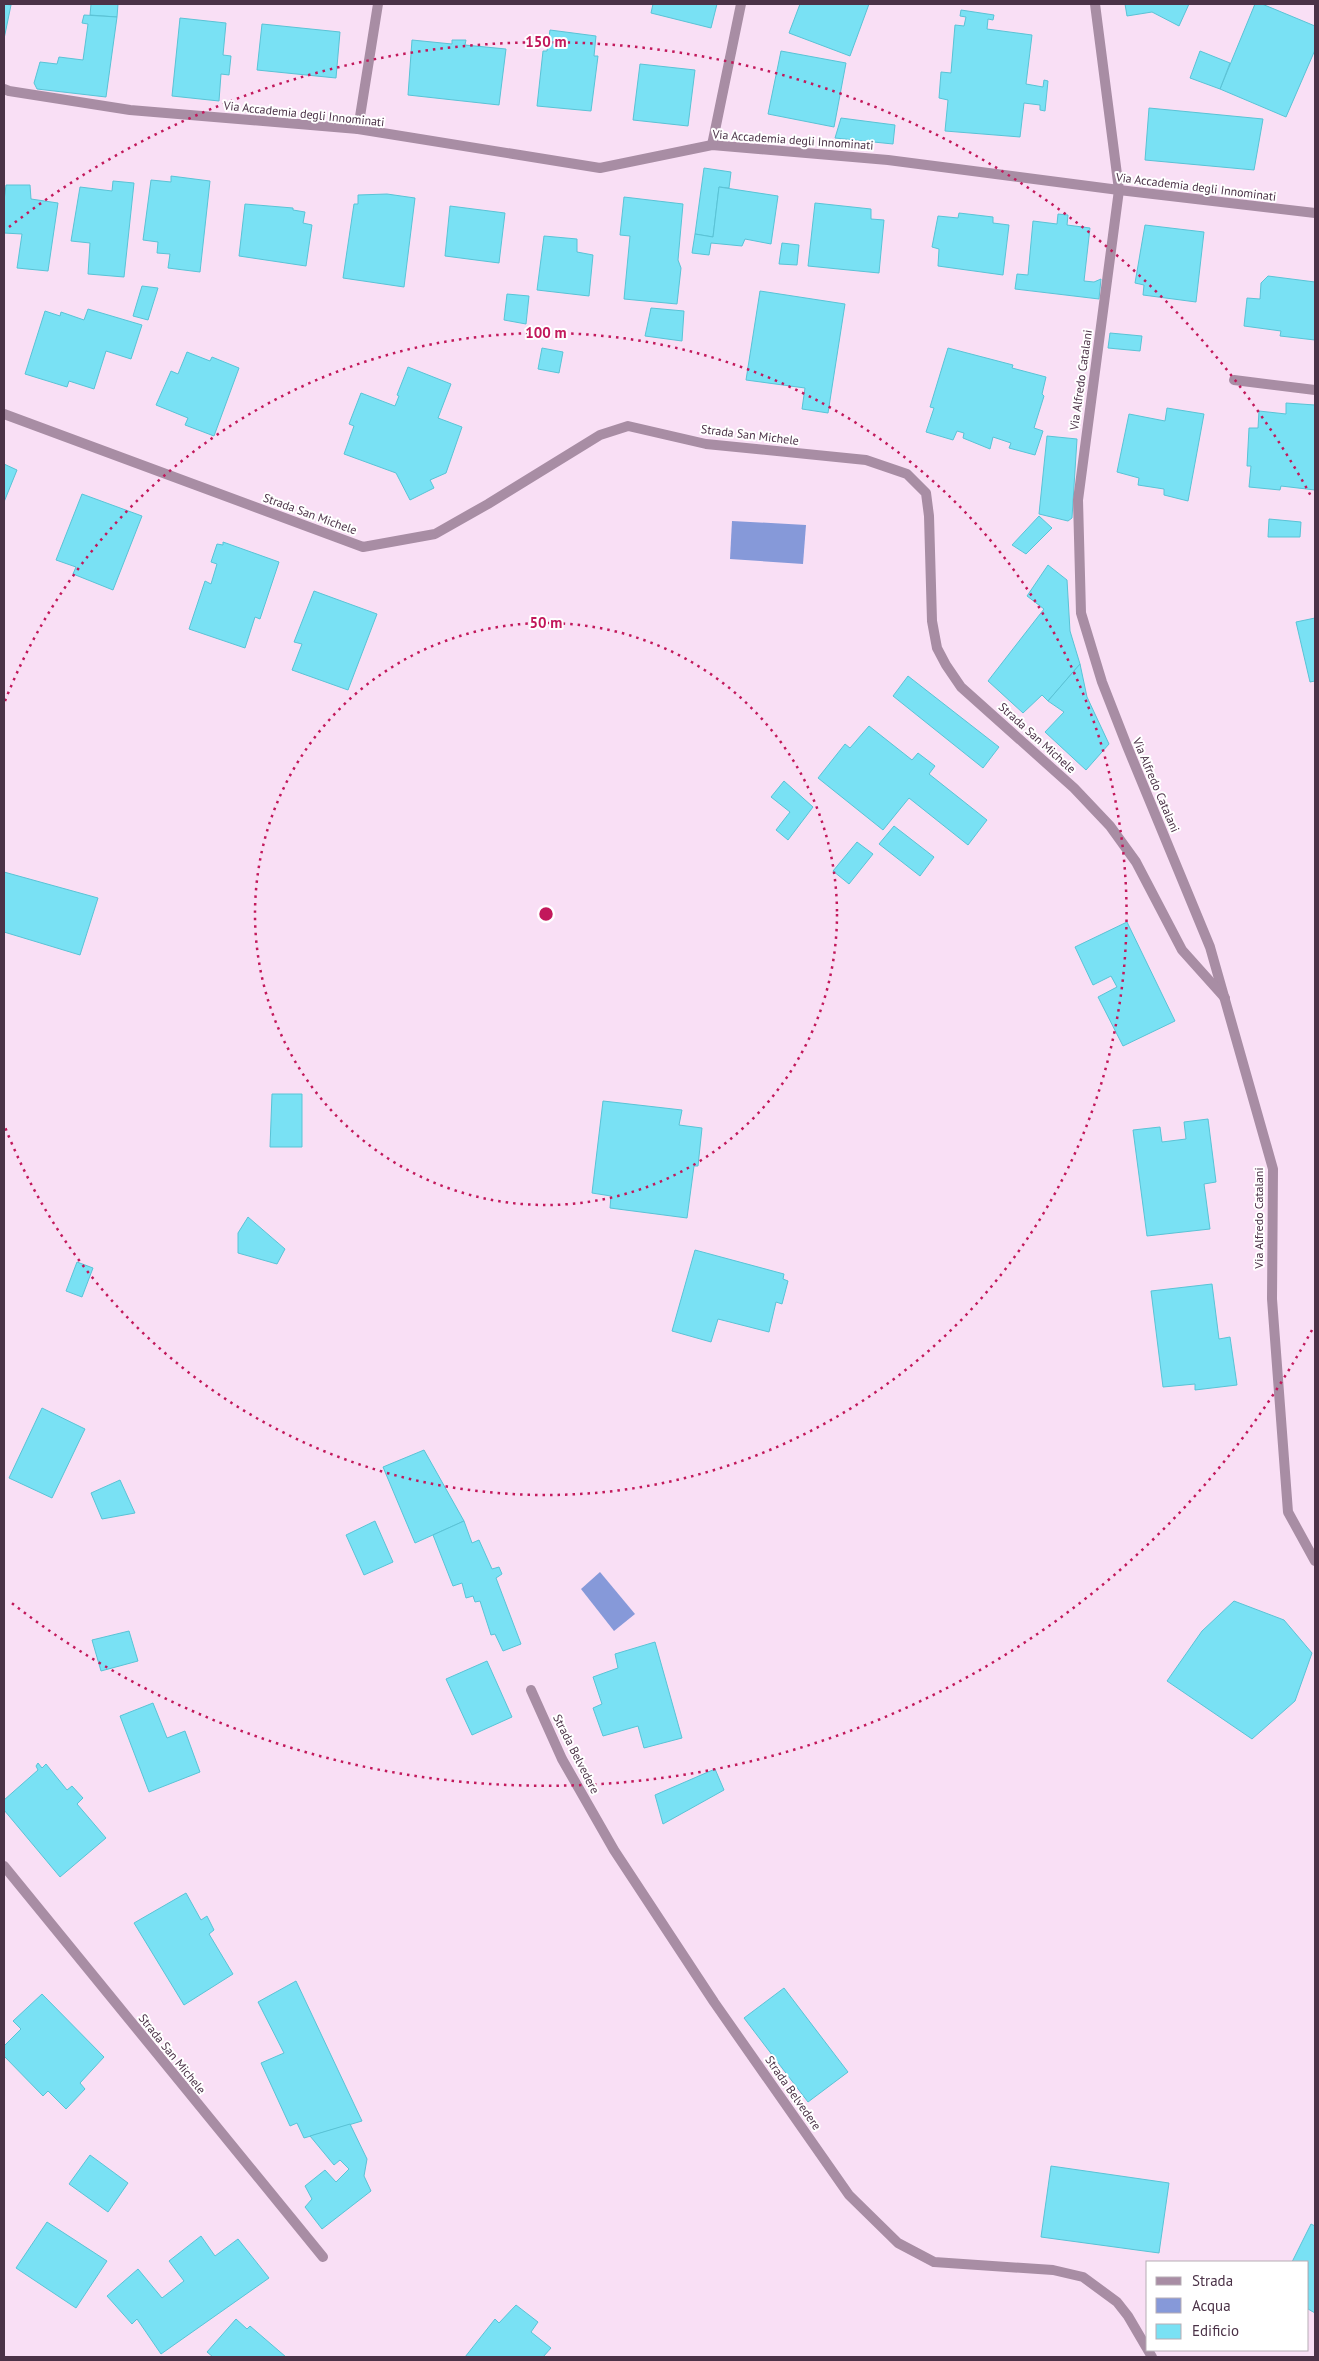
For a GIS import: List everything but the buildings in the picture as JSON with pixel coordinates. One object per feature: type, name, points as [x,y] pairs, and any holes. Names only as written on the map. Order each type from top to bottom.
[{"type":"street","points":[[358,129],[378,4]]},
{"type":"street","points":[[712,145],[742,4]]},
{"type":"street","name":"Via Alfredo Catalani","points":[[1095,4],[1119,190],[1078,500],[1082,613],[1102,682],[1210,947],[1273,1169],[1272,1299],[1288,1512],[1315,1561]]},
{"type":"street","name":"Via Accademia degli Innominati","points":[[4,88],[9,91],[130,110],[358,129],[600,168],[712,145],[888,160],[1315,213]]},
{"type":"street","points":[[1234,380],[1315,390]]},
{"type":"street","name":"Strada San Michele","points":[[4,414],[363,548],[435,534],[488,504],[600,435],[628,426],[706,444],[866,460],[908,474],[926,493],[929,516],[932,621],[937,648],[946,665],[961,687],[1074,788],[1110,826],[1136,862],[1182,950],[1225,998]]},
{"type":"street","name":"Strada Belvedere","points":[[530,1690],[562,1759],[614,1850],[714,2002],[849,2195],[898,2243],[934,2262],[1053,2270],[1083,2277],[1116,2302],[1128,2316],[1146,2347]]},
{"type":"street","name":"Strada San Michele","points":[[4,1866],[323,2258]]},
{"type":"water","points":[[732,521],[806,525],[803,564],[730,559]]},
{"type":"water","points":[[600,1572],[635,1614],[614,1631],[581,1589]]}]
